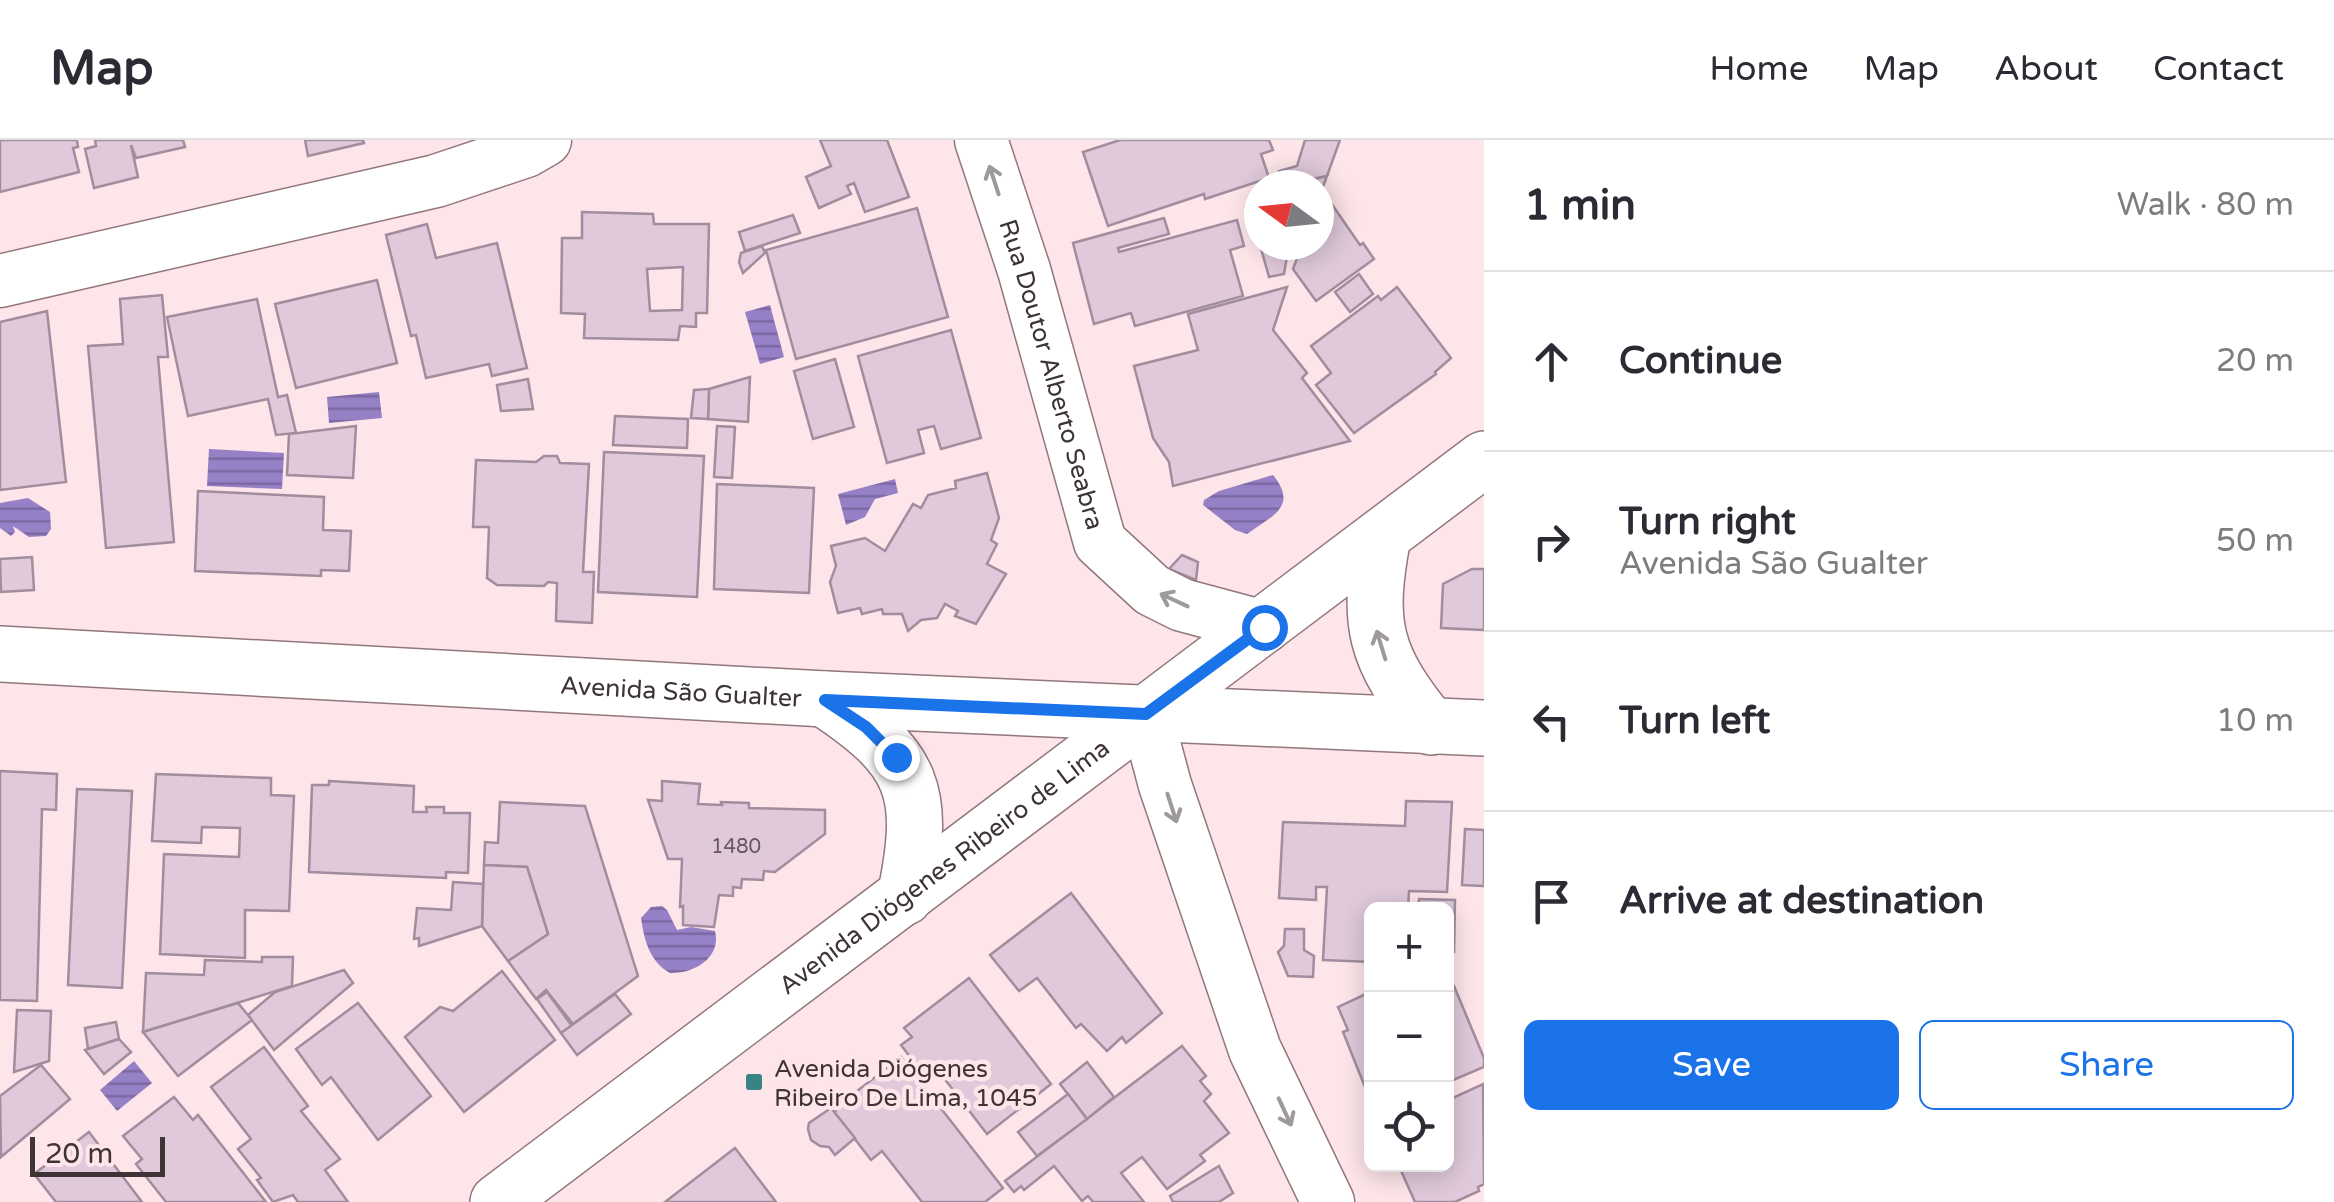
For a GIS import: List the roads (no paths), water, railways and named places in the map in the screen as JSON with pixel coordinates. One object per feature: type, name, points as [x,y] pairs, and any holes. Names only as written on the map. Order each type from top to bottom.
[{"type":"main road","name":"Avenida Diógenes Ribeiro de Lima","points":[[498,1202],[1484,460]]},
{"type":"main road","points":[[1383,536],[1373,616],[1382,652],[1398,686],[1431,727]]},
{"type":"main road","name":"Avenida São Gualter","points":[[0,654],[825,700],[1484,728]]},
{"type":"main road","points":[[825,700],[866,727],[896,757],[912,792],[916,844],[904,897]]},
{"type":"street","points":[[0,281],[436,180],[526,151],[545,140]]},
{"type":"street","name":"Rua Doutor Alberto Seabra","points":[[981,140],[1024,270],[1100,542],[1152,590],[1182,606],[1264,627]]},
{"type":"street","points":[[1146,714],[1192,871],[1256,1050],[1328,1202]]},
{"type":"place","name":"Avenida Diógenes Ribeiro De Lima, 1045","points":[[754,1082]]}]
